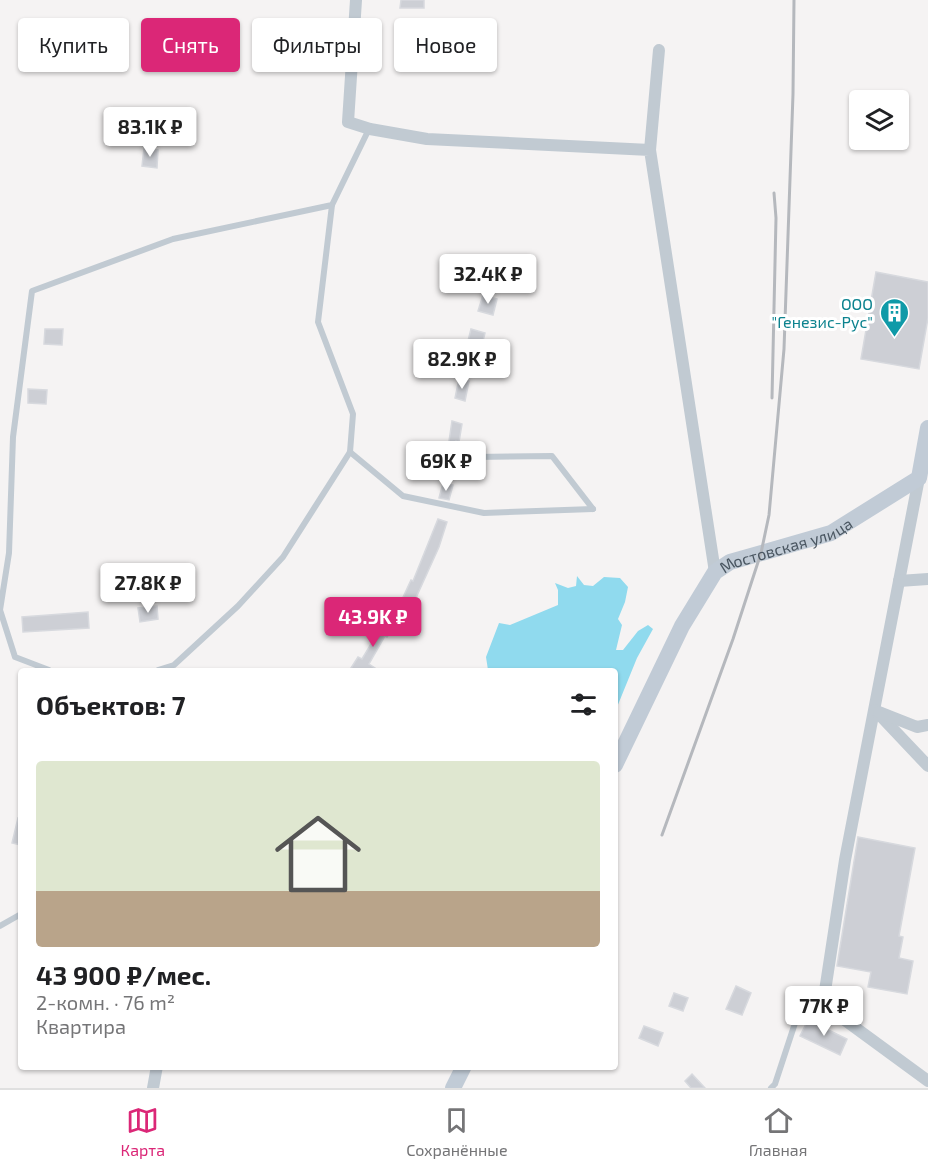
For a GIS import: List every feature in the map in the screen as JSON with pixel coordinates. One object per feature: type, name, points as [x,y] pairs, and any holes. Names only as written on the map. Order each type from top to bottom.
[{"type":"street","points":[[356,0],[348,122],[370,129],[427,139],[650,150]]},
{"type":"street","points":[[659,50],[650,150],[715,572]]},
{"type":"street","points":[[928,430],[845,860],[824,1004],[928,1082]]},
{"type":"street","name":"Мостовская улица","points":[[618,759],[682,626],[715,572],[730,562],[831,533],[919,478]]},
{"type":"street","points":[[899,581],[928,579]]},
{"type":"street","points":[[875,710],[917,727],[928,725]]},
{"type":"street","points":[[875,710],[928,766]]},
{"type":"street","points":[[153,1088],[156,1070]]},
{"type":"street","points":[[453,1088],[462,1070]]},
{"type":"lane","points":[[164,668],[174,665],[238,606],[283,556],[350,452],[353,414],[318,322],[332,205],[370,129]]},
{"type":"lane","points":[[45,668],[15,657],[0,610],[9,553],[13,436],[32,291],[173,238],[332,205]]},
{"type":"lane","points":[[350,452],[403,496],[484,513],[593,509],[552,456],[474,457]]},
{"type":"lane","points":[[0,926],[18,916]]},
{"type":"lane","points":[[771,1088],[775,1084],[797,1017],[824,1004]]},
{"type":"water","points":[[577,576],[584,585],[593,586],[604,577],[620,578],[628,587],[618,619],[622,625],[616,650],[623,650],[638,631],[648,625],[653,629],[637,658],[618,705],[618,668],[488,668],[486,657],[499,623],[510,625],[558,605],[558,590],[555,583],[568,588],[576,586]]},
{"type":"building","points":[[401,0],[424,0],[424,8],[400,8]]},
{"type":"building","points":[[144,148],[158,150],[157,168],[142,166]]},
{"type":"building","name":"ООО \"Генезис-Рус\"","points":[[876,272],[928,282],[928,318],[919,369],[861,359]]},
{"type":"building","points":[[483,295],[497,299],[493,315],[478,311]]},
{"type":"building","points":[[45,329],[63,329],[62,345],[44,344]]},
{"type":"building","points":[[471,329],[485,333],[481,349],[467,345]]},
{"type":"building","points":[[459,379],[469,381],[465,401],[455,398]]},
{"type":"building","points":[[28,389],[47,390],[46,404],[28,403]]},
{"type":"building","points":[[452,421],[462,424],[459,442],[456,441],[453,469],[445,468]]},
{"type":"building","points":[[443,483],[453,485],[449,500],[439,498]]},
{"type":"building","points":[[438,519],[447,522],[439,547],[410,611],[399,606],[411,580],[413,581]]},
{"type":"building","points":[[157,606],[158,619],[140,622],[138,608]]},
{"type":"building","points":[[88,612],[89,628],[23,632],[22,617]]},
{"type":"building","points":[[386,619],[395,625],[387,637],[385,636],[369,664],[375,668],[351,668],[358,657],[362,659]]},
{"type":"building","points":[[18,818],[18,844],[12,843]]},
{"type":"building","points":[[858,837],[915,848],[899,936],[903,937],[899,958],[913,961],[907,994],[868,987],[871,972],[837,966]]},
{"type":"building","points":[[736,986],[751,993],[742,1015],[726,1009]]},
{"type":"building","points":[[674,993],[688,998],[683,1011],[669,1006]]},
{"type":"building","points":[[808,1020],[847,1039],[840,1055],[800,1036]]},
{"type":"building","points":[[644,1026],[663,1033],[658,1046],[639,1038]]},
{"type":"building","points":[[692,1074],[705,1088],[691,1088],[685,1081]]},
{"type":"railway","points":[[662,835],[733,639],[761,553],[769,515],[784,349],[794,0]]},
{"type":"railway","points":[[772,398],[776,218],[774,193]]},
{"type":"place","name":"ООО \"Генезис-Рус\"","points":[[894,338]]}]
